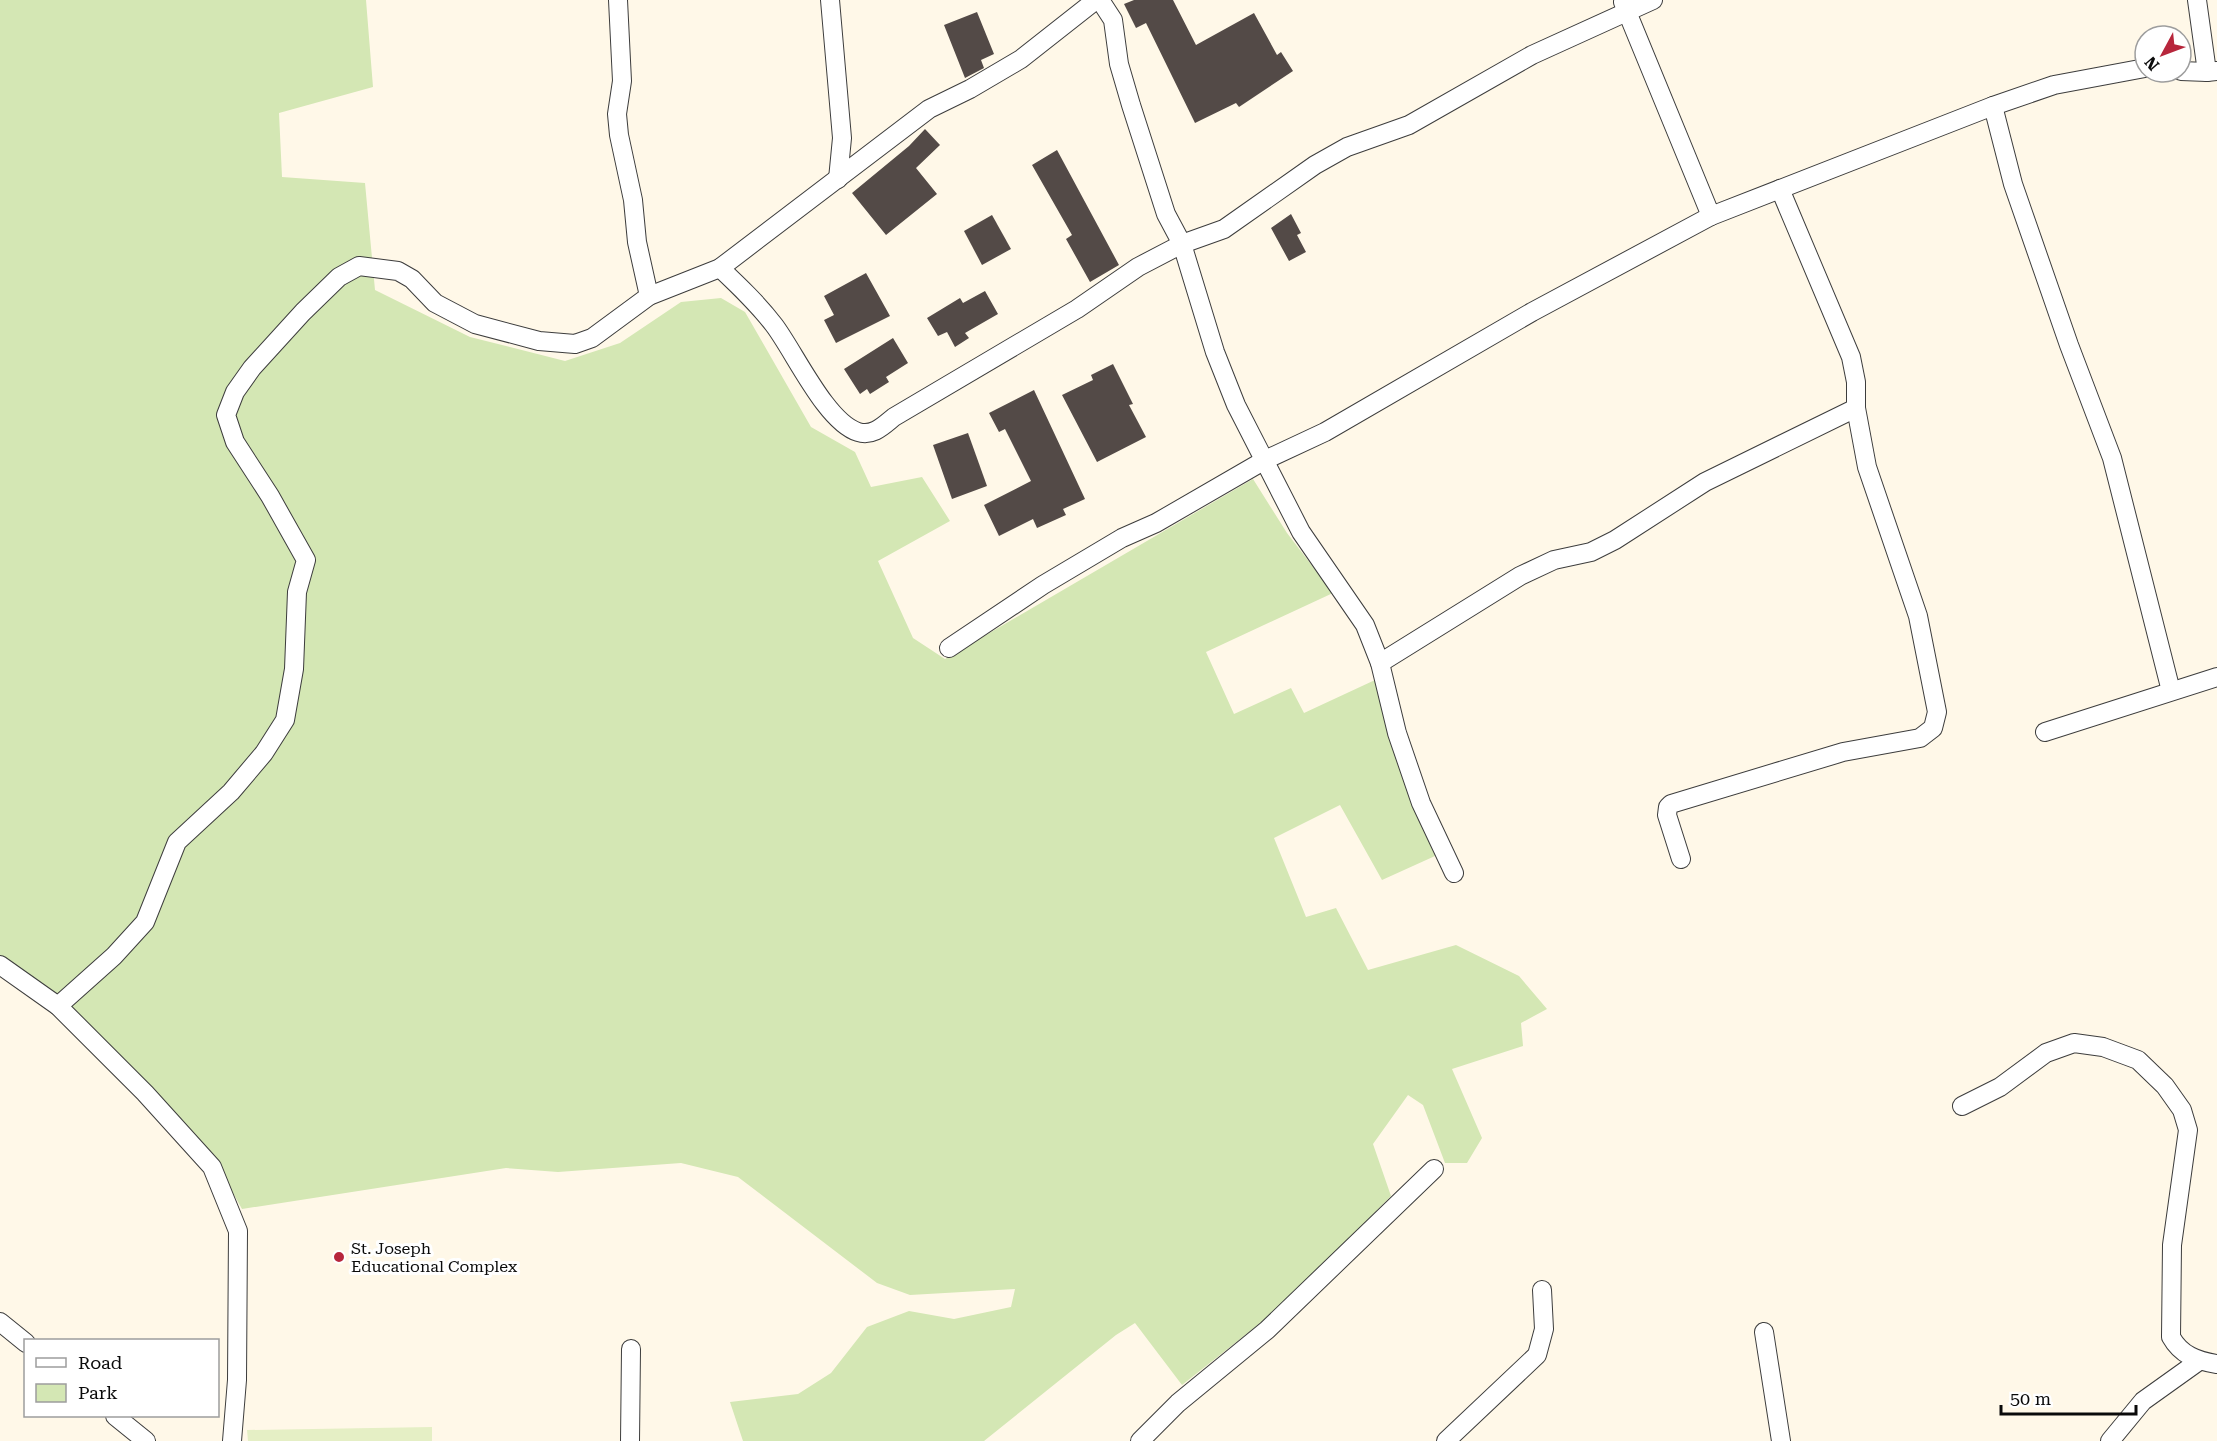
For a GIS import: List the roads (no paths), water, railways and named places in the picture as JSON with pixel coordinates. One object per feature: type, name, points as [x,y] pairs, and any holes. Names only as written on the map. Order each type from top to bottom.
[{"type":"street","points":[[618,0],[622,81],[617,114],[619,135],[633,200],[637,242],[649,296]]},
{"type":"street","points":[[830,0],[842,138],[838,179]]},
{"type":"street","points":[[58,1006],[114,956],[145,922],[177,842],[231,792],[264,753],[285,720],[294,669],[297,592],[306,560],[270,496],[235,442],[225,415],[235,392],[252,368],[339,277],[359,266],[398,271],[412,279],[435,303],[475,324],[539,341],[575,344],[592,338],[649,296],[720,268],[929,109],[970,89],[1021,58],[1098,0],[1113,20],[1119,64],[1131,105],[1166,214],[1182,244],[1215,352],[1236,405],[1301,532],[1365,625],[1380,663],[1397,733],[1421,803],[1454,873]]},
{"type":"street","points":[[720,268],[744,291],[774,326],[817,392],[843,423],[858,432],[871,433],[894,417],[1077,309],[1138,267],[1182,244],[1224,229],[1315,165],[1347,147],[1409,125],[1625,5],[1653,0]]},
{"type":"street","points":[[2193,71],[2212,72],[2197,0]]},
{"type":"street","points":[[1625,5],[1712,216]]},
{"type":"street","points":[[949,648],[1097,552],[1156,523],[1265,459],[1325,432],[1532,312],[1712,216],[1993,106],[2054,85],[2133,70]]},
{"type":"street","points":[[1993,106],[2013,184],[2069,345],[2112,458],[2171,691]]},
{"type":"street","points":[[842,138],[869,154]]},
{"type":"street","points":[[1681,859],[1667,815],[1671,804],[1844,752],[1920,738],[1933,728],[1937,712],[1918,616],[1868,467],[1856,408],[1856,382],[1851,357],[1780,189]]},
{"type":"street","points":[[1380,663],[1520,576],[1554,560],[1591,552],[1615,540],[1705,482],[1856,408]]},
{"type":"street","points":[[2045,732],[2217,677]]},
{"type":"street","points":[[0,965],[58,1006],[145,1094],[212,1167],[238,1231],[237,1380],[232,1441]]},
{"type":"street","points":[[1962,1106],[2000,1087],[2046,1053],[2074,1043],[2103,1047],[2138,1060],[2165,1086],[2182,1110],[2188,1130],[2172,1245],[2171,1337],[2177,1348],[2199,1361],[2217,1364]]},
{"type":"street","points":[[1140,1441],[1198,1385],[1267,1330],[1434,1169]]},
{"type":"street","points":[[1446,1441],[1538,1355],[1544,1329],[1542,1290]]},
{"type":"street","points":[[0,1322],[24,1340]]},
{"type":"street","points":[[1764,1332],[1780,1441]]},
{"type":"street","points":[[630,1441],[631,1349]]},
{"type":"street","points":[[2110,1441],[2143,1401],[2199,1361]]},
{"type":"street","points":[[116,1417],[146,1441]]},
{"type":"place","name":"St. Joseph Educational Complex","points":[[339,1257]]}]
